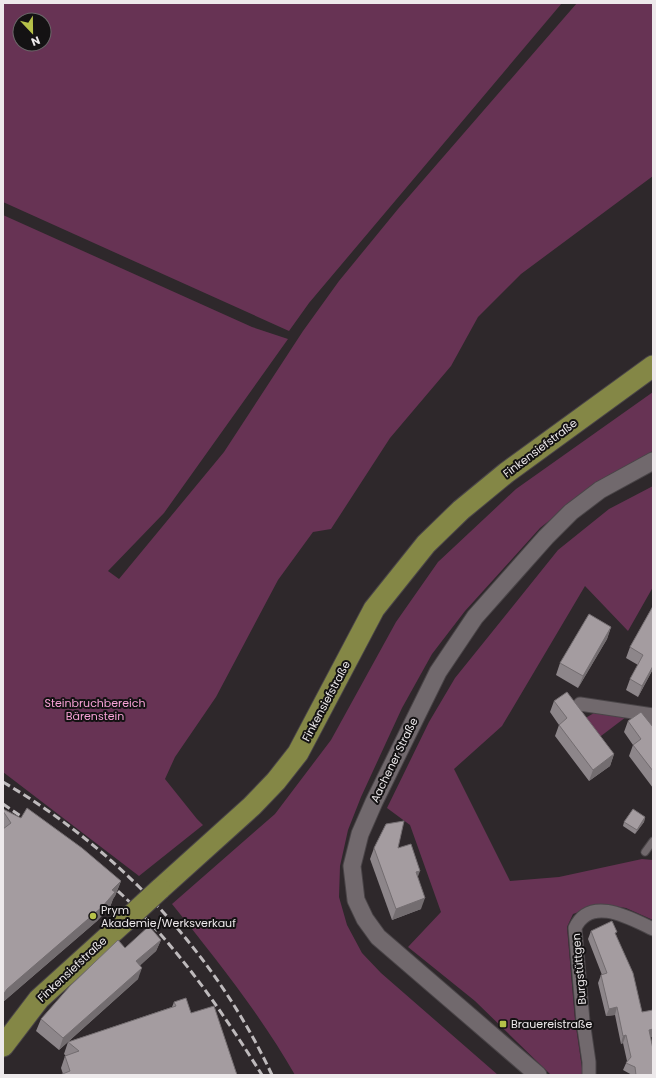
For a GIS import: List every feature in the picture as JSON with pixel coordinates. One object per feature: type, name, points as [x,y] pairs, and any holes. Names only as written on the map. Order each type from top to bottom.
[{"type":"main road","name":"Finkensiefstraße","points":[[3,1046],[39,999],[252,806],[276,781],[298,753],[318,719],[374,609],[426,544],[461,510],[506,473],[653,366]]},
{"type":"street","name":"Aachener Straße","points":[[538,1075],[378,937],[365,920],[356,900],[352,866],[360,834],[412,723],[438,672],[475,617],[546,537],[571,512],[600,490],[653,461]]},
{"type":"street","points":[[580,704],[652,714]]},
{"type":"street","name":"Burgstüttgen","points":[[588,1075],[590,1062],[583,1021],[575,928],[579,919],[590,912],[600,910],[624,916],[653,929]]},
{"type":"lane","points":[[652,714],[653,735]]},
{"type":"lane","points":[[645,852],[653,841]]},
{"type":"green space","points":[[3,3],[562,3],[309,303],[289,331],[3,202]]},
{"type":"green space","name":"Steinbruchbereich Bärenstein","points":[[577,3],[653,3],[653,176],[521,274],[478,317],[451,366],[390,438],[331,529],[313,532],[278,580],[216,697],[175,757],[165,779],[203,825],[139,876],[3,772],[3,215],[252,327],[288,339],[164,513],[108,571],[119,579],[224,452],[303,331],[339,281],[398,209]]},
{"type":"green space","points":[[653,392],[653,451],[597,483],[540,528],[465,611],[432,654],[402,708],[361,797],[348,830],[340,866],[339,897],[347,925],[362,953],[381,973],[498,1075],[295,1075],[252,1009],[221,966],[172,904],[275,814],[331,740],[396,622],[438,562],[516,489]]},
{"type":"green space","points":[[653,486],[653,587],[628,631],[585,586],[502,726],[454,769],[510,881],[559,877],[642,859],[653,860],[653,920],[626,908],[601,904],[573,914],[567,927],[575,1020],[583,1075],[551,1075],[475,1001],[408,947],[441,912],[410,825],[387,808],[429,722],[455,678],[558,550],[609,509]]},
{"type":"green space","points":[[594,713],[626,717],[597,739],[582,720]]},
{"type":"building","points":[[653,606],[653,666],[642,686],[630,679],[643,655],[630,647]]},
{"type":"building","points":[[589,614],[611,627],[583,676],[560,663]]},
{"type":"building","points":[[567,692],[614,754],[593,770],[559,725],[567,718],[554,701]]},
{"type":"building","points":[[641,712],[653,727],[653,771],[633,745],[641,739],[628,721]]},
{"type":"building","points":[[27,808],[82,848],[121,881],[112,890],[115,892],[102,907],[7,989],[3,995],[3,829],[11,823],[3,809],[21,818]]},
{"type":"building","points":[[633,809],[645,817],[637,830],[624,822]]},
{"type":"building","points":[[404,821],[398,848],[411,844],[420,871],[416,872],[425,898],[396,909],[374,848],[386,824]]},
{"type":"building","points":[[612,921],[617,932],[615,933],[633,973],[642,1012],[653,1010],[653,1029],[649,1030],[653,1049],[653,1075],[636,1075],[635,1067],[626,1063],[631,1057],[626,1035],[623,1036],[617,1007],[609,1009],[601,975],[607,973],[591,931]]},
{"type":"building","points":[[149,926],[161,940],[136,961],[142,968],[63,1038],[41,1019],[70,986],[118,940],[125,948]]},
{"type":"building","points":[[186,998],[191,1013],[214,1006],[237,1075],[60,1075],[70,1071],[65,1056],[79,1051],[68,1042],[176,1006],[174,1002]]},
{"type":"railway","points":[[3,782],[46,809],[86,839],[124,872],[160,908],[222,987],[249,1030],[272,1075]]},
{"type":"railway","points":[[3,804],[31,823]]},
{"type":"railway","points":[[109,883],[153,926],[193,973],[262,1075]]},
{"type":"place","name":"Prym Akademie/Werksverkauf","points":[[93,916]]},
{"type":"place","name":"Brauereistraße","points":[[503,1024]]}]
